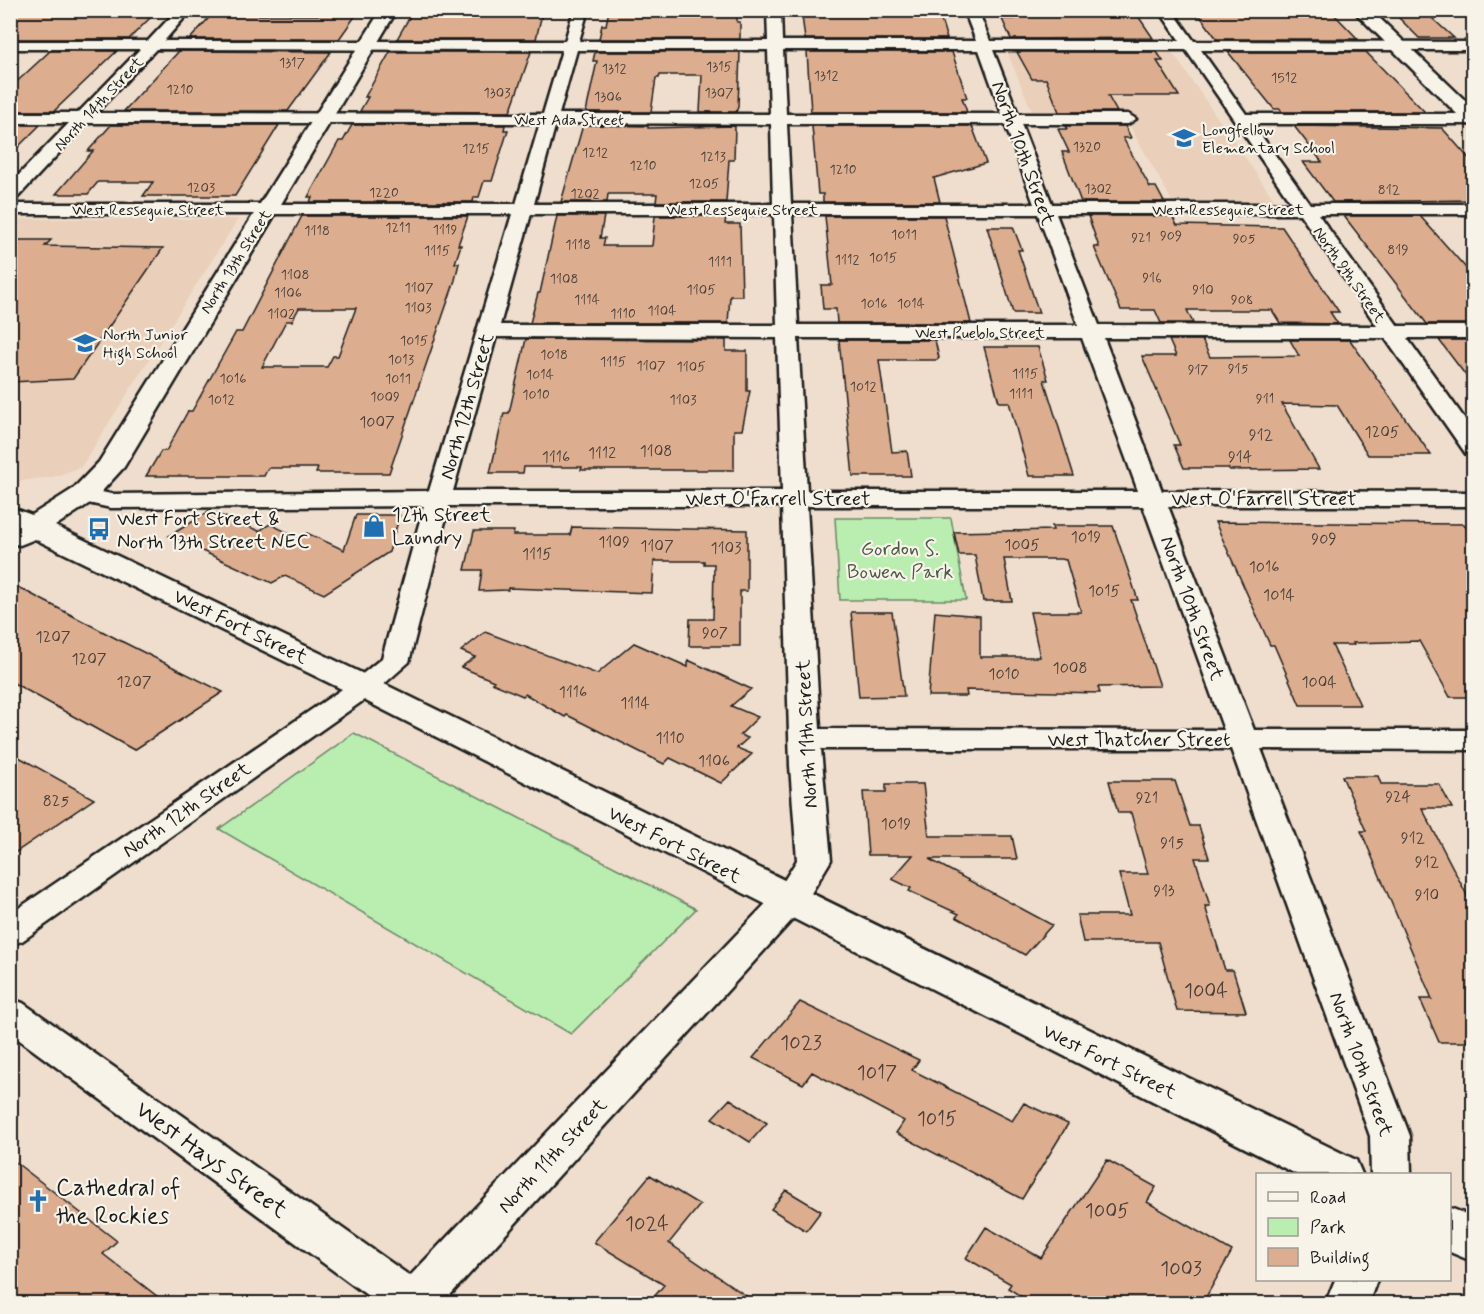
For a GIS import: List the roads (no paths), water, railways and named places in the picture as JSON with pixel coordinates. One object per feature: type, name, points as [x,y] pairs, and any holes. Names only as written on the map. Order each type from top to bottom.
[{"type":"street","name":"North 14th Street","points":[[10,195],[185,10]]},
{"type":"street","name":"North 13th Street","points":[[19,528],[82,495],[110,467],[389,10]]},
{"type":"street","name":"North 12th Street","points":[[10,932],[364,687],[395,662],[410,599],[581,10]]},
{"type":"street","name":"North 11th Street","points":[[414,1303],[789,902],[814,860],[805,739],[774,10]]},
{"type":"street","name":"North 10th Street","points":[[971,10],[1390,1136],[1391,1173]]},
{"type":"street","name":"North 9th Street","points":[[1165,10],[1473,449]]},
{"type":"street","points":[[1361,10],[1473,119]]},
{"type":"street","points":[[10,45],[1473,46]]},
{"type":"street","name":"West Ada Street","points":[[10,118],[1128,119]]},
{"type":"street","points":[[1241,119],[1473,119]]},
{"type":"street","name":"West Resseguie Street","points":[[10,209],[1473,209]]},
{"type":"street","name":"West Pueblo Street","points":[[488,332],[1473,332]]},
{"type":"street","name":"West O'Farrell Street","points":[[82,495],[111,501],[265,498],[1473,499]]},
{"type":"street","name":"West Fort Street","points":[[19,528],[364,687],[789,902],[1337,1173]]},
{"type":"street","name":"West Thatcher Street","points":[[805,739],[1473,740]]},
{"type":"street","name":"West Hays Street","points":[[10,1013],[414,1303]]},
{"type":"street","points":[[1451,1230],[1473,1240]]},
{"type":"street","points":[[1346,1304],[1356,1281]]},
{"type":"place","name":"Longfellow Elementary School","points":[[1184,138]]},
{"type":"place","name":"North Junior High School","points":[[85,343]]},
{"type":"place","name":"12th Street Laundry","points":[[374,526]]},
{"type":"place","name":"West Fort Street & North 13th Street NEC","points":[[99,529]]},
{"type":"place","name":"Cathedral of the Rockies","points":[[38,1201]]},
{"type":"park label","name":"Gordon S. Bowen Park","points":[[900,560]]}]
